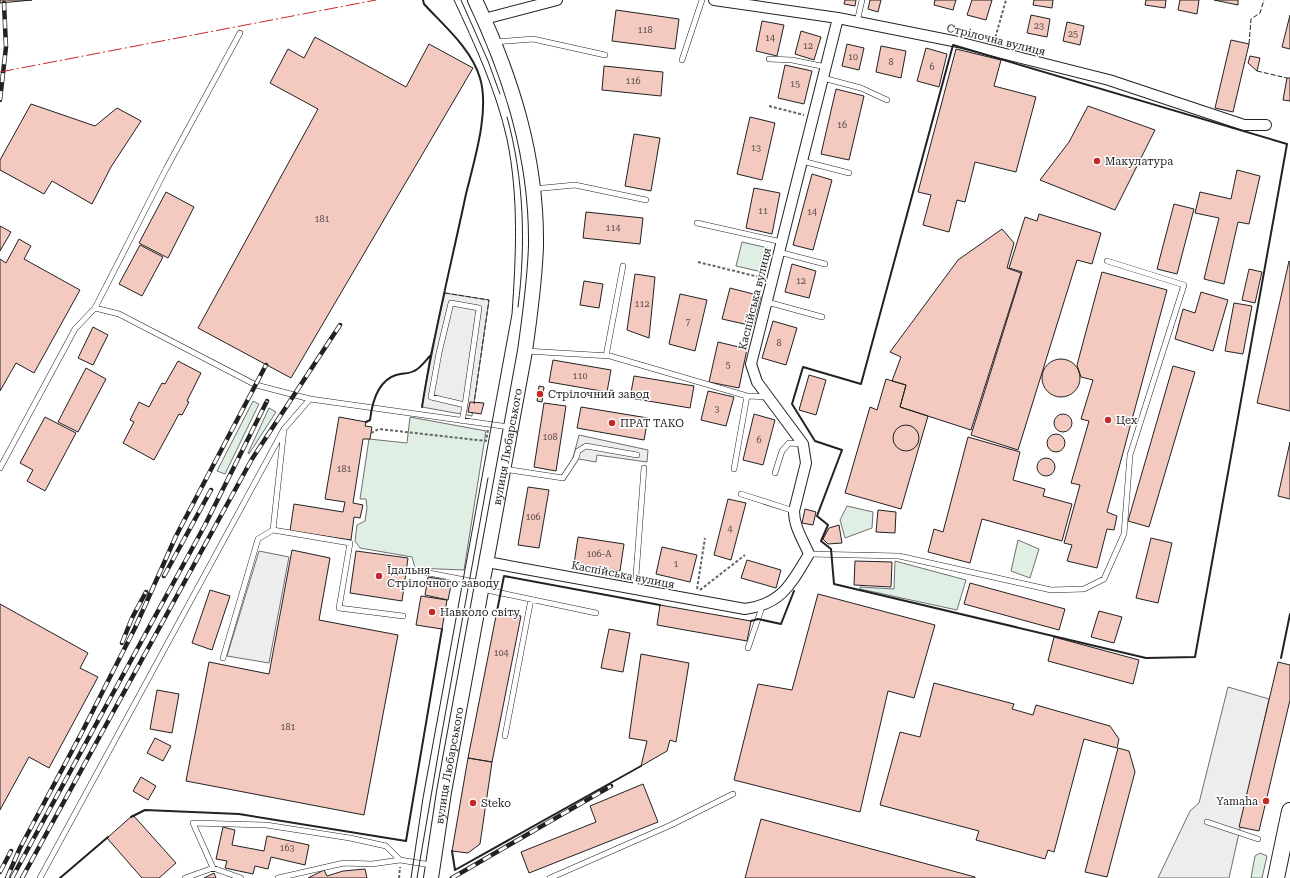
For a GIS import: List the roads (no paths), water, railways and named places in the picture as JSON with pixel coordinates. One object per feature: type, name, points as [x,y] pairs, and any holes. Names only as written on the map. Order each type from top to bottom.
[{"type":"main road","name":"вулиця Любарського","points":[[432,872],[486,562],[512,428],[525,351],[536,245],[533,189],[525,135],[494,42],[475,0]]},
{"type":"main road","points":[[1276,878],[1290,811]]},
{"type":"street","points":[[484,19],[557,0]]},
{"type":"street","name":"Стрілочна вулиця","points":[[714,0],[838,18],[991,51],[1109,80],[1244,125],[1266,125]]},
{"type":"street","name":"Каспійська вулиця","points":[[486,562],[745,609],[762,607],[775,600],[792,583],[809,554],[798,531],[794,511],[806,463],[803,444],[757,382],[751,364],[838,18]]},
{"type":"lane","points":[[682,60],[702,0]]},
{"type":"lane","points":[[857,22],[862,0]]},
{"type":"lane","points":[[0,468],[74,329],[95,308],[166,169],[240,33]]},
{"type":"lane","points":[[494,42],[533,39],[605,55]]},
{"type":"lane","points":[[769,59],[792,60],[826,67]]},
{"type":"lane","points":[[823,78],[861,88],[887,100]]},
{"type":"lane","points":[[802,161],[849,173]]},
{"type":"lane","points":[[533,189],[575,185],[646,200]]},
{"type":"lane","points":[[697,223],[782,242]]},
{"type":"lane","points":[[779,252],[825,264]]},
{"type":"lane","points":[[809,554],[899,556],[1051,590],[1084,588],[1104,579],[1124,534],[1130,455],[1184,286],[1107,261]]},
{"type":"lane","points":[[606,356],[623,266]]},
{"type":"lane","points":[[767,302],[822,317]]},
{"type":"lane","points":[[462,421],[465,405],[479,308],[451,303],[439,353],[431,397],[465,405]]},
{"type":"lane","points":[[95,308],[119,314],[256,385],[310,399],[512,428]]},
{"type":"lane","points":[[525,351],[606,356],[747,396],[767,397]]},
{"type":"lane","points":[[734,469],[747,396]]},
{"type":"lane","points":[[40,878],[284,429],[310,399]]},
{"type":"lane","points":[[273,530],[284,429]]},
{"type":"lane","points":[[775,473],[782,450],[789,443],[803,444]]},
{"type":"lane","points":[[504,469],[563,478],[576,458],[578,451],[586,446],[637,454]]},
{"type":"lane","points":[[635,589],[644,468]]},
{"type":"lane","points":[[741,494],[794,511]]},
{"type":"lane","points":[[223,658],[258,539],[273,530],[350,543],[339,608],[403,616]]},
{"type":"lane","points":[[413,570],[531,599],[596,613]]},
{"type":"lane","points":[[505,736],[531,599]]},
{"type":"lane","points":[[748,648],[762,607]]},
{"type":"lane","points":[[550,878],[672,825],[732,794]]},
{"type":"lane","points":[[1207,822],[1258,839]]},
{"type":"lane","points":[[213,868],[193,823],[266,825],[350,838],[386,846],[400,860],[432,872]]},
{"type":"lane","points":[[278,878],[344,863],[372,864],[400,860]]},
{"type":"lane","points":[[185,878],[213,868],[241,878]]},
{"type":"tram line","points":[[411,878],[423,798],[512,314],[515,270],[515,205],[511,161],[507,139],[491,85],[454,0]]},
{"type":"tram line","points":[[461,0],[488,61],[500,94]]},
{"type":"tram line","points":[[507,117],[517,164],[522,211],[523,235],[521,283],[518,307]]},
{"type":"tram line","points":[[417,878],[488,478]]},
{"type":"railway","points":[[0,100],[6,47],[4,3]]},
{"type":"railway","points":[[22,878],[252,459],[340,325]]},
{"type":"railway","points":[[79,738],[135,628],[176,536],[266,365]]},
{"type":"railway","points":[[12,878],[205,525],[267,401]]},
{"type":"railway","points":[[164,576],[211,490]]},
{"type":"railway","points":[[122,643],[132,618],[146,592]]},
{"type":"railway","points":[[7,878],[20,848],[81,734]]},
{"type":"railway","points":[[452,878],[611,786]]},
{"type":"railway","points":[[0,872],[11,851]]},
{"type":"place","name":"Макулатура","points":[[1097,161]]},
{"type":"place","name":"Стрілочний завод","points":[[540,394]]},
{"type":"place","name":"Цех","points":[[1108,420]]},
{"type":"place","name":"ПРАТ ТАКО","points":[[612,423]]},
{"type":"place","name":"Їдальня Стрілочного заводу","points":[[379,576]]},
{"type":"place","name":"Навколо світу","points":[[432,612]]},
{"type":"place","name":"Yamaha","points":[[1266,801]]},
{"type":"place","name":"Steko","points":[[473,803]]}]
